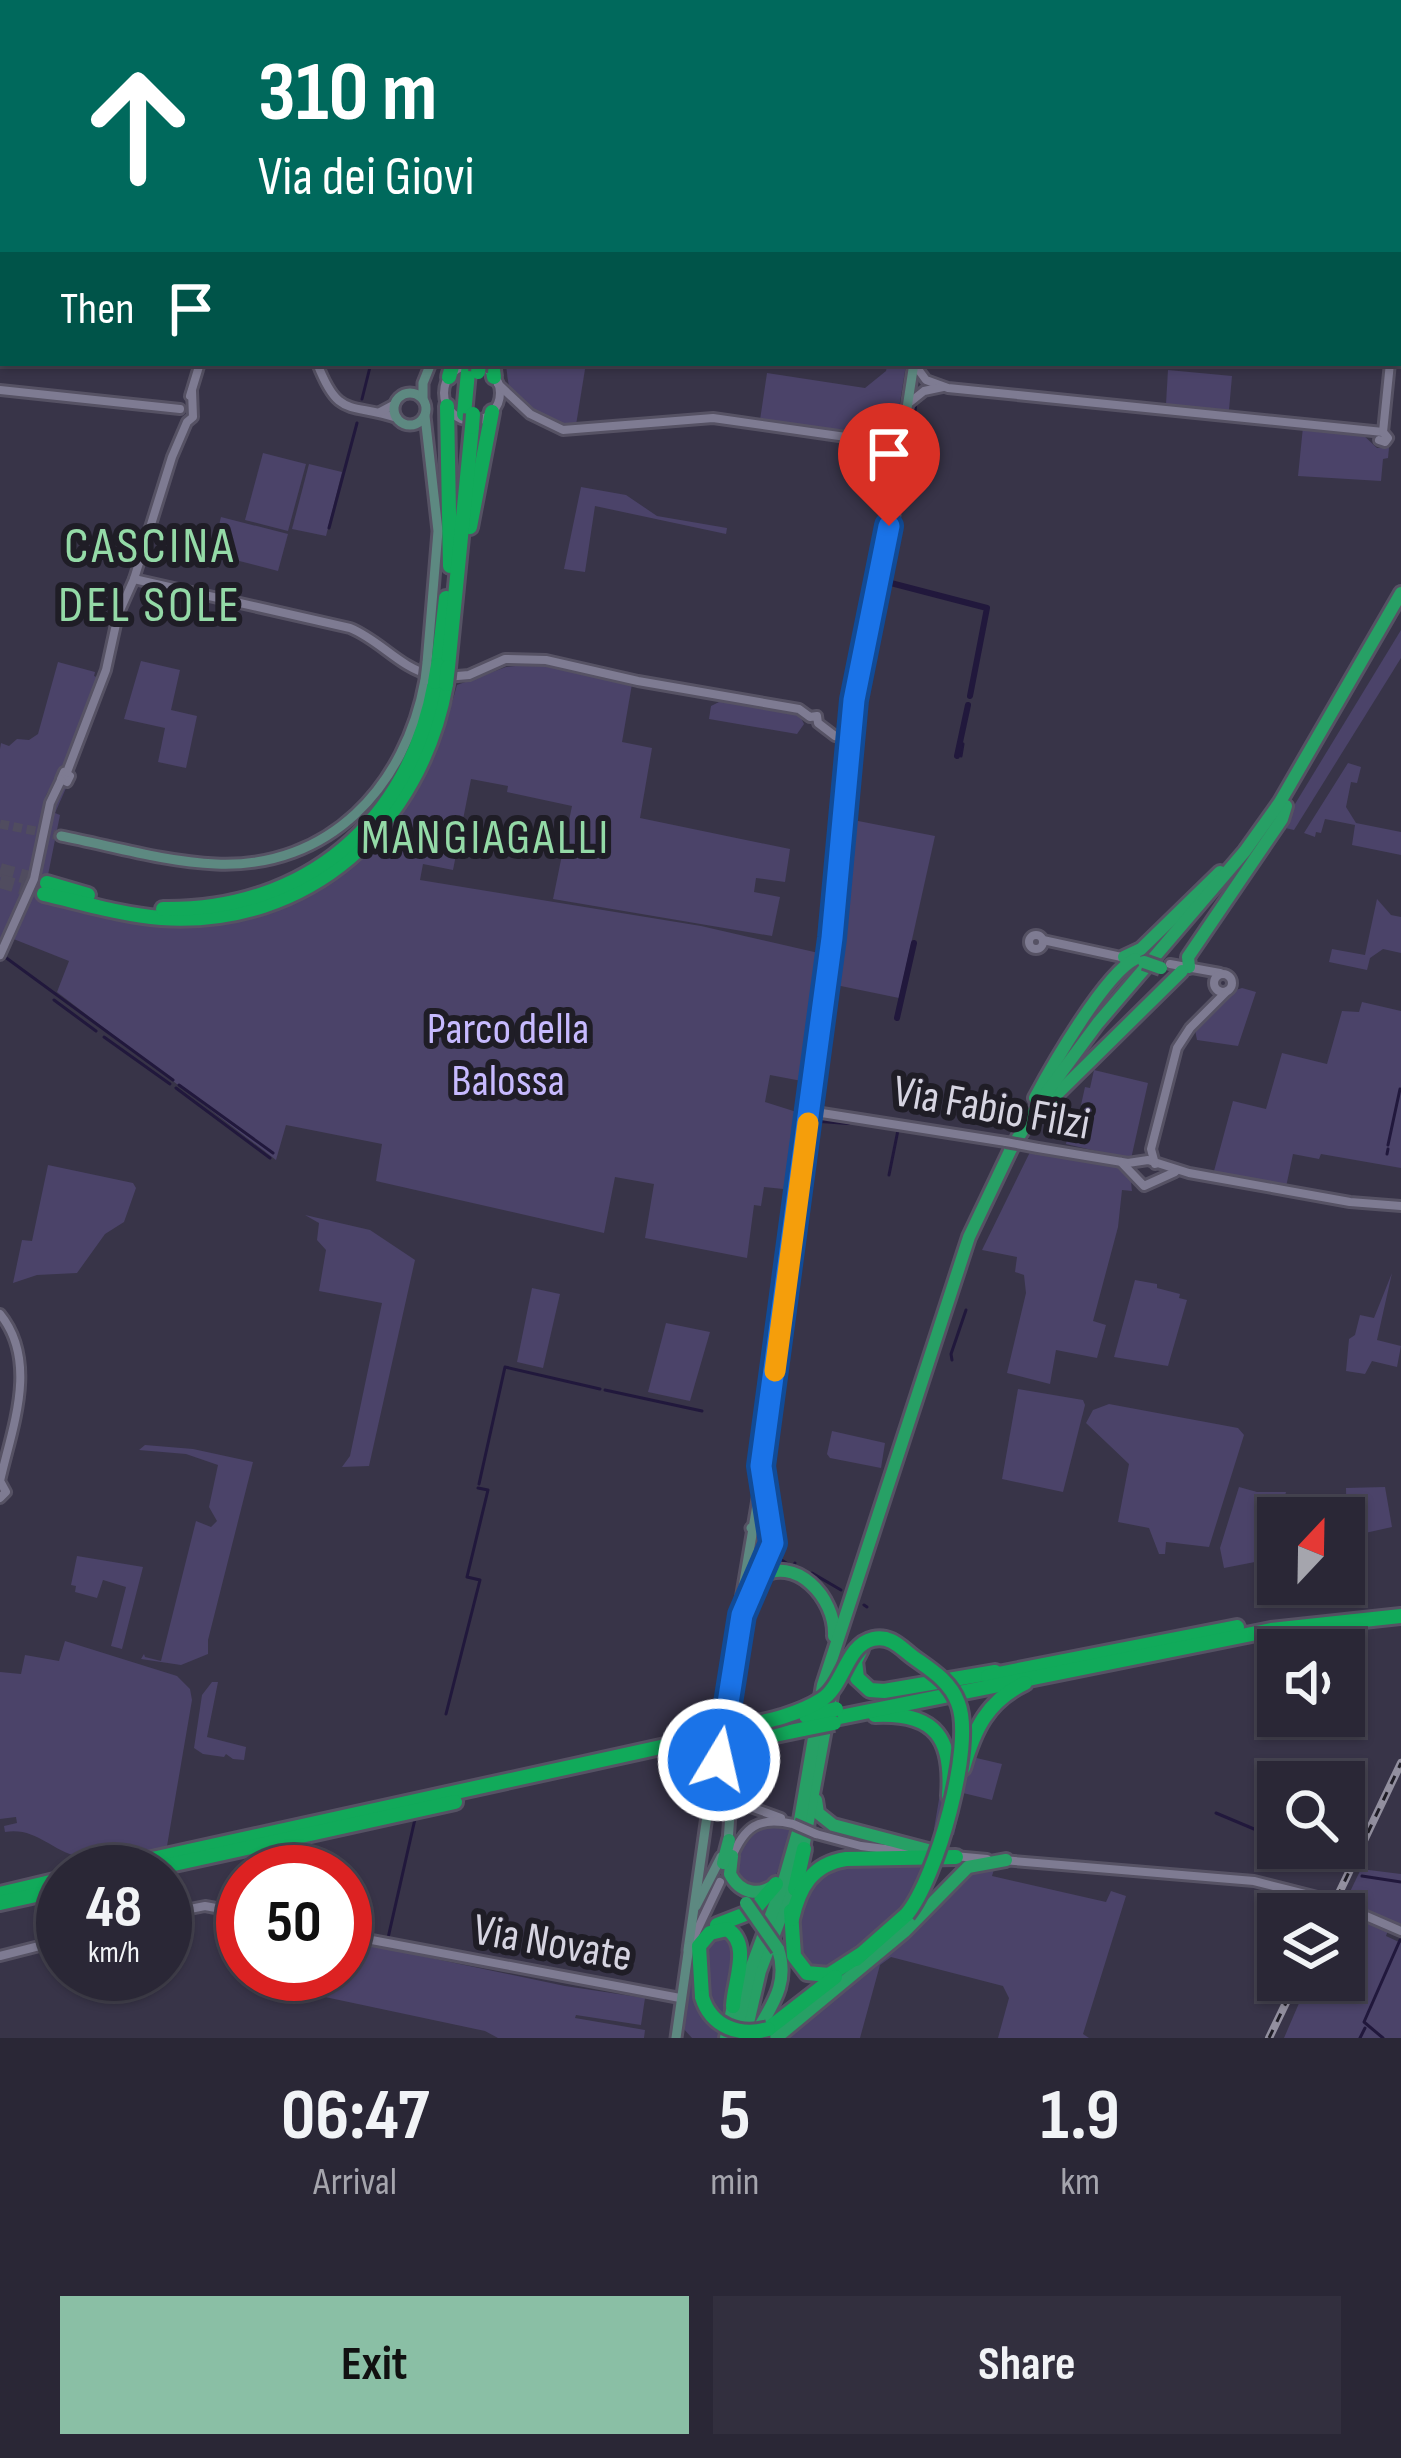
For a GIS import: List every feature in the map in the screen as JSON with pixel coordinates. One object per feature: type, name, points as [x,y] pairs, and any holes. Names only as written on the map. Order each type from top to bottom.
[{"type":"highway","points":[[453,620],[473,368]]},
{"type":"highway","points":[[447,406],[450,566]]},
{"type":"highway","points":[[45,889],[164,909],[238,903],[290,884],[337,855],[388,801],[419,745],[439,674],[493,411]]},
{"type":"highway","points":[[439,674],[468,420]]},
{"type":"highway","points":[[1008,1146],[1075,1052],[1240,857],[1280,802],[1401,593]]},
{"type":"highway","points":[[744,2038],[817,1778],[841,1655],[958,1287],[1004,1178],[1048,1103],[1102,1031],[1226,889],[1286,806],[1401,609]]},
{"type":"highway","points":[[1048,1103],[1188,957],[1282,819],[1286,806]]},
{"type":"highway","points":[[826,1677],[951,1286],[1008,1146],[1043,1083],[1132,959],[1240,857]]},
{"type":"highway","points":[[1132,959],[1174,968]]},
{"type":"highway","points":[[766,1559],[817,1590],[832,1613],[834,1633],[813,1730],[792,1919],[794,1956],[807,1973],[826,1976],[860,1955]]},
{"type":"highway","points":[[758,1578],[771,1570],[789,1571]]},
{"type":"highway","points":[[910,1655],[877,1641],[860,1650],[855,1661],[860,1682],[870,1690],[884,1691],[1270,1622],[1400,1612]]},
{"type":"highway","points":[[192,1860],[805,1723],[1271,1630],[1400,1612]]},
{"type":"highway","points":[[698,1747],[824,1698],[858,1647],[870,1640],[890,1640],[942,1678],[960,1710],[962,1734],[935,1866],[887,1939],[834,1983]]},
{"type":"highway","points":[[835,1717],[1082,1656]]},
{"type":"highway","points":[[947,1814],[981,1720],[998,1700],[1046,1674]]},
{"type":"highway","points":[[835,1717],[904,1717],[933,1729],[946,1746],[950,1768],[947,1814]]},
{"type":"highway","points":[[192,1852],[805,1723]]},
{"type":"highway","points":[[698,1747],[737,1737]]},
{"type":"highway","points":[[817,1778],[816,1808],[826,1822],[956,1857]]},
{"type":"highway","points":[[728,1840],[722,1873],[778,1949],[781,1988],[744,2038]]},
{"type":"highway","points":[[800,1845],[753,1911],[710,1928],[700,1937],[696,1970],[706,2007],[720,2024],[752,2033],[779,2024],[904,1932],[968,1867],[1006,1860]]},
{"type":"highway","points":[[792,1919],[806,1880],[837,1859],[956,1857]]},
{"type":"highway","points":[[730,1862],[730,1874],[742,1889],[759,1892],[776,1884]]},
{"type":"highway","points":[[0,1894],[36,1885]]},
{"type":"highway","points":[[0,1904],[36,1895]]},
{"type":"highway","points":[[776,2038],[907,1914]]},
{"type":"highway","points":[[703,1997],[699,1946],[712,1931],[728,1929],[741,1946],[725,2038]]},
{"type":"main road","points":[[676,2038],[810,1107],[832,938],[855,692],[895,509],[914,366]]},
{"type":"main road","points":[[427,373],[395,404],[397,418],[428,441]]},
{"type":"main road","points":[[61,836],[217,864],[257,862],[295,851],[354,816],[386,781],[439,674],[438,544],[423,400],[427,373]]},
{"type":"main road","points":[[410,393],[423,400]]},
{"type":"main road","points":[[411,425],[425,416]]},
{"type":"main road","points":[[688,1949],[698,1900],[728,1840],[728,1808],[717,1777],[718,1763],[742,1615],[772,1548],[761,1466]]},
{"type":"main road","points":[[752,1528],[760,1523],[772,1528]]},
{"type":"main road","points":[[748,1549],[755,1558],[766,1559]]},
{"type":"street","points":[[0,955],[34,879],[48,811],[106,670],[199,366]]},
{"type":"street","points":[[319,366],[340,403],[355,411],[397,418]]},
{"type":"street","points":[[916,366],[925,385]]},
{"type":"street","points":[[911,383],[1381,435],[1390,366]]},
{"type":"street","points":[[451,370],[444,389],[447,406],[466,420],[480,420],[493,411],[518,406]]},
{"type":"street","points":[[495,375],[518,406],[563,430],[713,418],[867,440],[885,448],[898,465]]},
{"type":"street","points":[[493,411],[499,397],[495,375]]},
{"type":"street","points":[[908,404],[925,385]]},
{"type":"street","points":[[0,390],[184,414]]},
{"type":"street","points":[[165,409],[191,393]]},
{"type":"street","points":[[379,412],[395,404]]},
{"type":"street","points":[[147,407],[184,414]]},
{"type":"street","points":[[867,440],[905,424]]},
{"type":"street","points":[[885,436],[902,445]]},
{"type":"street","points":[[885,448],[902,445]]},
{"type":"street","points":[[134,580],[344,626],[374,639],[420,673],[439,674],[505,659],[546,660],[790,707],[835,736],[850,740]]},
{"type":"street","points":[[1045,944],[1132,959]]},
{"type":"street","points":[[1156,1181],[1158,1171],[1151,1152],[1177,1048],[1232,982],[1222,973],[1174,968]]},
{"type":"street","points":[[1174,968],[1205,975],[1226,992]]},
{"type":"street","points":[[1209,1008],[1222,973]]},
{"type":"street","name":"Via Fabio Filzi","points":[[810,1107],[1008,1146],[1139,1162]]},
{"type":"street","points":[[1159,1116],[1133,1175],[1142,1185],[1180,1172]]},
{"type":"street","name":"Via Fabio Filzi","points":[[1119,1162],[1133,1175]]},
{"type":"street","points":[[1139,1162],[1350,1202],[1401,1206]]},
{"type":"street","points":[[0,1314],[15,1337],[22,1370],[0,1481],[7,1490],[0,1498]]},
{"type":"street","points":[[724,1792],[733,1801],[861,1846],[1269,1883],[1338,1904],[1401,1931]]},
{"type":"street","points":[[703,1838],[712,1815],[728,1808],[760,1811]]},
{"type":"street","points":[[730,1862],[754,1824],[771,1820],[793,1824]]},
{"type":"street","points":[[688,1949],[720,1882]]},
{"type":"street","name":"Via Novate","points":[[372,1941],[680,1998]]},
{"type":"street","points":[[0,1956],[36,1947]]},
{"type":"green space","points":[[506,366],[586,366],[576,425],[532,421],[511,395]]},
{"type":"green space","points":[[887,366],[906,366],[896,427],[867,436],[760,420],[767,373],[865,388]]},
{"type":"green space","points":[[1168,370],[1232,376],[1229,410],[1166,404]]},
{"type":"green space","points":[[1303,427],[1362,434],[1377,448],[1389,448],[1381,481],[1298,476]]},
{"type":"green space","points":[[263,453],[306,464],[288,531],[245,520]]},
{"type":"green space","points":[[309,464],[342,472],[326,536],[292,529]]},
{"type":"green space","points":[[581,487],[626,495],[657,516],[727,528],[726,534],[595,506],[585,572],[564,569]]},
{"type":"green space","points":[[221,517],[288,534],[278,571],[212,554]]},
{"type":"green space","points":[[1401,630],[1401,658],[1294,830],[1281,827]]},
{"type":"green space","points":[[141,661],[180,670],[171,710],[197,716],[186,768],[158,762],[165,728],[124,719]]},
{"type":"green space","points":[[58,662],[95,672],[99,678],[66,761],[46,795],[33,864],[0,942],[1,743],[9,746],[38,734]]},
{"type":"green space","name":"Parco della Balossa","points":[[535,664],[632,684],[622,742],[652,748],[640,818],[790,849],[785,882],[756,878],[754,892],[780,897],[772,936],[553,899],[572,806],[471,779],[453,870],[423,864],[420,880],[701,926],[823,954],[807,1082],[770,1075],[765,1102],[803,1114],[793,1190],[764,1187],[761,1206],[754,1205],[747,1258],[645,1238],[654,1184],[615,1177],[604,1233],[376,1181],[382,1144],[286,1125],[276,1160],[57,992],[69,961],[11,938],[40,871],[51,812],[62,784],[66,788],[55,813],[60,815],[43,900],[161,924],[238,920],[309,893],[371,849],[397,820],[425,776],[457,685],[506,667]]},
{"type":"green space","points":[[721,701],[799,714],[804,724],[797,734],[709,719],[711,706]]},
{"type":"green space","points":[[1348,763],[1361,767],[1357,783],[1351,782],[1346,807],[1356,823],[1401,832],[1401,855],[1352,845],[1355,825],[1325,819],[1315,837],[1304,833]]},
{"type":"green space","points":[[848,819],[935,836],[899,998],[831,984]]},
{"type":"green space","points":[[1377,899],[1391,915],[1401,917],[1401,953],[1383,949],[1370,958],[1367,970],[1329,962],[1332,949],[1365,955]]},
{"type":"green space","points":[[1233,991],[1256,992],[1238,1046],[1197,1040],[1195,1030]]},
{"type":"green space","points":[[1362,1002],[1401,1011],[1401,1168],[1293,1154],[1286,1187],[1216,1175],[1233,1101],[1266,1109],[1282,1053],[1327,1064],[1342,1011],[1359,1012]]},
{"type":"green space","points":[[1094,1070],[1148,1083],[1131,1159],[1066,1144],[1072,1113],[1079,1114]]},
{"type":"green space","points":[[1031,1150],[1121,1167],[1129,1174],[1132,1191],[1122,1190],[1118,1227],[1093,1321],[1106,1325],[1097,1358],[1056,1350],[1050,1384],[1007,1373],[1026,1293],[1024,1275],[1015,1272],[1017,1257],[982,1250]]},
{"type":"green space","points":[[48,1165],[133,1183],[136,1188],[124,1222],[105,1234],[77,1273],[37,1275],[13,1283],[22,1240],[32,1241]]},
{"type":"green space","points":[[305,1215],[370,1230],[415,1260],[369,1466],[342,1467],[350,1456],[382,1303],[319,1291],[326,1250],[317,1240],[319,1223]]},
{"type":"green space","points":[[1392,1273],[1377,1340],[1401,1346],[1397,1367],[1372,1361],[1365,1374],[1346,1371],[1349,1339],[1355,1335],[1360,1315],[1374,1318]]},
{"type":"green space","points":[[1135,1280],[1157,1284],[1187,1300],[1168,1366],[1114,1357]]},
{"type":"green space","points":[[532,1288],[560,1294],[543,1368],[517,1362]]},
{"type":"green space","points":[[666,1323],[710,1332],[690,1401],[648,1392]]},
{"type":"green space","points":[[1018,1389],[1083,1400],[1063,1492],[1002,1479]]},
{"type":"green space","points":[[1109,1404],[1238,1428],[1244,1435],[1209,1547],[1166,1542],[1165,1554],[1159,1554],[1149,1528],[1118,1522],[1129,1464],[1086,1423],[1093,1410]]},
{"type":"green space","points":[[832,1431],[885,1443],[881,1468],[830,1458]]},
{"type":"green space","points":[[145,1445],[253,1462],[208,1654],[181,1665],[141,1659],[144,1654],[161,1661],[196,1521],[211,1527],[217,1521],[209,1507],[218,1465],[186,1454],[139,1450]]},
{"type":"green space","points":[[1239,1487],[1286,1492],[1285,1497],[1257,1497],[1257,1562],[1224,1568],[1220,1548]]},
{"type":"green space","points":[[1385,1487],[1392,1527],[1365,1533],[1365,1497],[1346,1497],[1346,1488]]},
{"type":"green space","points":[[77,1556],[143,1567],[122,1649],[111,1646],[126,1587],[103,1580],[97,1598],[75,1592],[76,1586],[71,1585]]},
{"type":"green space","points":[[65,1641],[177,1676],[190,1689],[167,1845],[52,1845],[26,1833],[5,1832],[4,1826],[17,1823],[16,1817],[0,1819],[0,1672],[21,1674],[25,1655],[59,1661]]},
{"type":"green space","points":[[212,1682],[218,1682],[207,1737],[246,1747],[244,1760],[203,1754],[194,1748],[202,1695]]},
{"type":"green space","points":[[968,1756],[1002,1764],[992,1800],[963,1793],[954,1835],[937,1834],[945,1764]]},
{"type":"green space","points":[[774,1822],[794,1830],[772,1885],[744,1887],[735,1864],[739,1847],[748,1831]]},
{"type":"green space","points":[[928,1861],[897,1912],[853,1957],[820,1975],[797,1958],[801,1905],[821,1872],[852,1862]]},
{"type":"green space","points":[[995,1866],[992,1876],[1106,1902],[1111,1891],[1126,1896],[1083,2034],[1089,2038],[998,2038],[1009,1998],[1003,1986],[891,1957],[880,1965],[860,2038],[783,2038],[895,1944],[964,1874]]},
{"type":"green space","points":[[1361,1869],[1401,1874],[1401,1926],[1365,1911],[1365,1893],[1349,1893]]},
{"type":"green space","points":[[1365,1920],[1388,1930],[1386,1936],[1401,1943],[1401,2038],[1284,2038],[1300,2001],[1365,2001]]},
{"type":"green space","points":[[721,1931],[739,1947],[721,2038],[692,2038],[682,2027],[691,1973],[701,1950]]},
{"type":"green space","points":[[372,1946],[645,1998],[641,2025],[575,2018],[645,2030],[644,2038],[498,2038],[485,2031],[344,2001],[372,2001]]},
{"type":"waterway","points":[[362,399],[370,366]]},
{"type":"waterway","points":[[901,492],[914,407]]},
{"type":"waterway","points":[[329,528],[357,423]]},
{"type":"waterway","points":[[887,579],[893,537]]},
{"type":"waterway","points":[[887,582],[987,608],[970,696]]},
{"type":"waterway","points":[[957,756],[968,705]]},
{"type":"waterway","points":[[960,743],[961,756]]},
{"type":"waterway","points":[[897,1018],[914,943]]},
{"type":"waterway","points":[[5,957],[173,1080]]},
{"type":"waterway","points":[[54,1000],[96,1031]]},
{"type":"waterway","points":[[104,1037],[170,1084]]},
{"type":"waterway","points":[[179,1085],[273,1153]]},
{"type":"waterway","points":[[176,1088],[270,1158]]},
{"type":"waterway","points":[[1388,1145],[1400,1089]]},
{"type":"waterway","points":[[793,1292],[813,1128],[821,1120],[848,1122]]},
{"type":"waterway","points":[[889,1175],[898,1130]]},
{"type":"waterway","points":[[1387,1154],[1388,1149]]},
{"type":"waterway","points":[[952,1360],[966,1310]]},
{"type":"waterway","points":[[479,1484],[505,1367],[600,1389]]},
{"type":"waterway","points":[[605,1390],[702,1411]]},
{"type":"waterway","points":[[446,1714],[480,1580],[467,1577],[488,1490],[478,1488]]},
{"type":"waterway","points":[[761,1550],[763,1540]]},
{"type":"waterway","points":[[775,1556],[793,1567],[795,1563]]},
{"type":"waterway","points":[[812,1573],[841,1590]]},
{"type":"waterway","points":[[1216,1813],[1254,1829]]},
{"type":"waterway","points":[[388,1938],[415,1819],[433,1814]]},
{"type":"waterway","points":[[1362,1876],[1401,1882]]},
{"type":"waterway","points":[[1383,2038],[1364,2022],[1400,1940]]},
{"type":"waterway","points":[[1360,2038],[1365,2028]]},
{"type":"tunnel","points":[[0,824],[61,836]]},
{"type":"tunnel","points":[[0,870],[47,883]]},
{"type":"tunnel","points":[[0,881],[44,894]]},
{"type":"railway","points":[[1339,1893],[1401,1763]]},
{"type":"railway","points":[[1269,2038],[1287,2001]]},
{"type":"slow traffic","points":[[775,1371],[808,1123]]},
{"type":"district","name":"CASCINA DEL SOLE","points":[[150,573]]},
{"type":"district","name":"MANGIAGALLI","points":[[486,836]]},
{"type":"route","points":[[719,1760],[742,1615],[773,1543],[761,1466],[832,938],[854,700],[889,526]]}]
